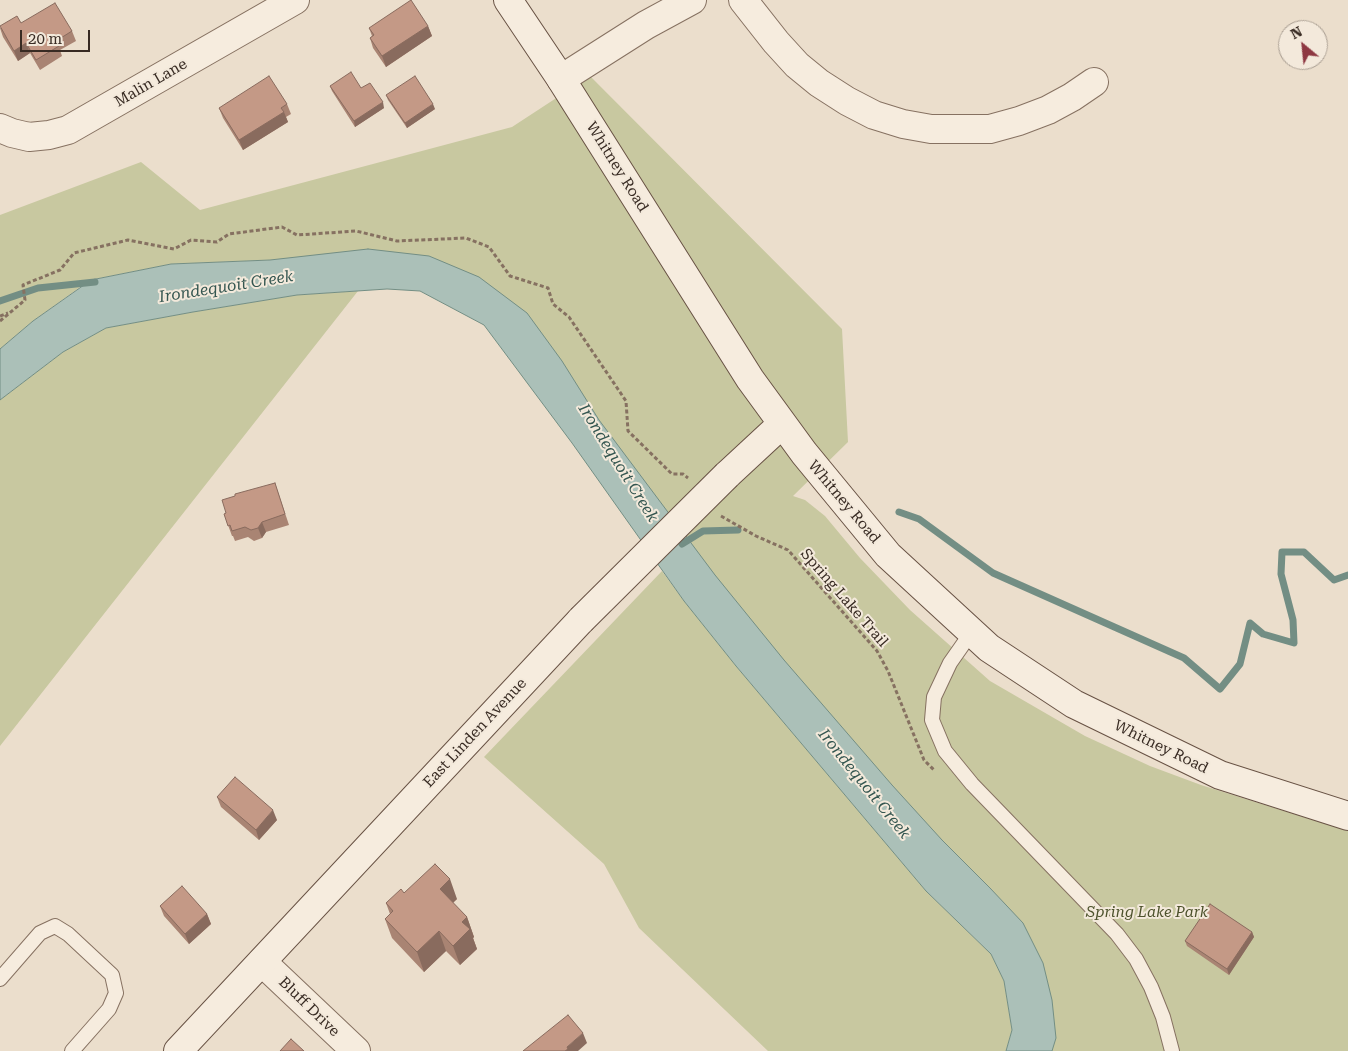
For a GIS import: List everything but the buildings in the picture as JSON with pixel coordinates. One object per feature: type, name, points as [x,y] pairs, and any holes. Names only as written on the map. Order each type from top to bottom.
[{"type":"main road","name":"Malin Lane","points":[[0,128],[29,137],[49,135],[68,130],[295,0]]},
{"type":"main road","name":"Whitney Road","points":[[508,0],[561,78],[747,375],[782,424],[888,555],[989,648],[1074,704],[1220,775],[1348,816]]},
{"type":"main road","points":[[561,78],[646,25],[692,0]]},
{"type":"main road","points":[[743,0],[776,42],[797,64],[819,82],[847,101],[874,115],[903,124],[931,129],[990,129],[1048,110],[1094,82]]},
{"type":"main road","name":"East Linden Avenue","points":[[178,1051],[581,620],[727,475],[782,424]]},
{"type":"main road","name":"Bluff Drive","points":[[262,962],[356,1051]]},
{"type":"lane","points":[[971,633],[950,663],[934,697],[932,720],[945,751],[972,784],[1117,934],[1136,958],[1163,1017],[1172,1051]]},
{"type":"lane","points":[[0,979],[40,933],[55,926],[68,934],[112,975],[116,993],[109,1009],[72,1051]]},
{"type":"path","points":[[0,321],[25,300],[23,285],[60,270],[74,253],[128,240],[174,250],[191,240],[217,242],[229,234],[282,227],[297,235],[356,231],[397,242],[466,238],[489,248],[510,276],[548,288],[553,304],[569,317],[626,401],[628,431],[672,474],[683,474],[693,482]]},
{"type":"path","points":[[0,316],[11,312]]},
{"type":"path","name":"Spring Lake Trail","points":[[715,512],[756,536],[788,550],[877,651],[888,671],[924,760],[936,772],[958,767]]},
{"type":"green space","name":"Spring Lake Park","points":[[590,76],[842,329],[848,442],[793,496],[805,500],[825,516],[860,558],[910,610],[990,681],[1085,736],[1150,766],[1201,785],[1348,831],[1348,1051],[1030,1051],[1022,974],[473,289],[270,260],[171,264],[90,280],[33,321],[0,349],[0,215],[141,162],[200,210],[512,127]]},
{"type":"green space","points":[[358,291],[0,746],[0,400],[63,352],[106,328],[297,295]]},
{"type":"green space","points":[[662,571],[736,666],[926,891],[991,954],[1004,981],[1012,1030],[1006,1051],[768,1051],[639,928],[604,864],[484,757]]},
{"type":"water","name":"Irondequoit Creek","points":[[368,249],[429,256],[479,277],[527,313],[562,361],[599,420],[715,575],[784,660],[892,785],[942,840],[1023,923],[1043,963],[1052,1000],[1056,1038],[1052,1051],[1006,1051],[1012,1030],[1004,981],[991,954],[926,891],[736,666],[684,601],[572,443],[484,325],[420,291],[387,289],[297,295],[106,328],[63,352],[0,400],[0,349],[33,321],[91,280],[171,264],[270,260]]},
{"type":"waterway","points":[[0,301],[38,288],[95,282]]},
{"type":"waterway","points":[[899,512],[919,519],[993,573],[1184,658],[1220,689],[1240,664],[1250,623],[1263,634],[1294,643],[1293,620],[1281,574],[1282,552],[1304,552],[1334,580],[1348,575]]},
{"type":"waterway","points":[[682,544],[703,531],[738,530]]}]
